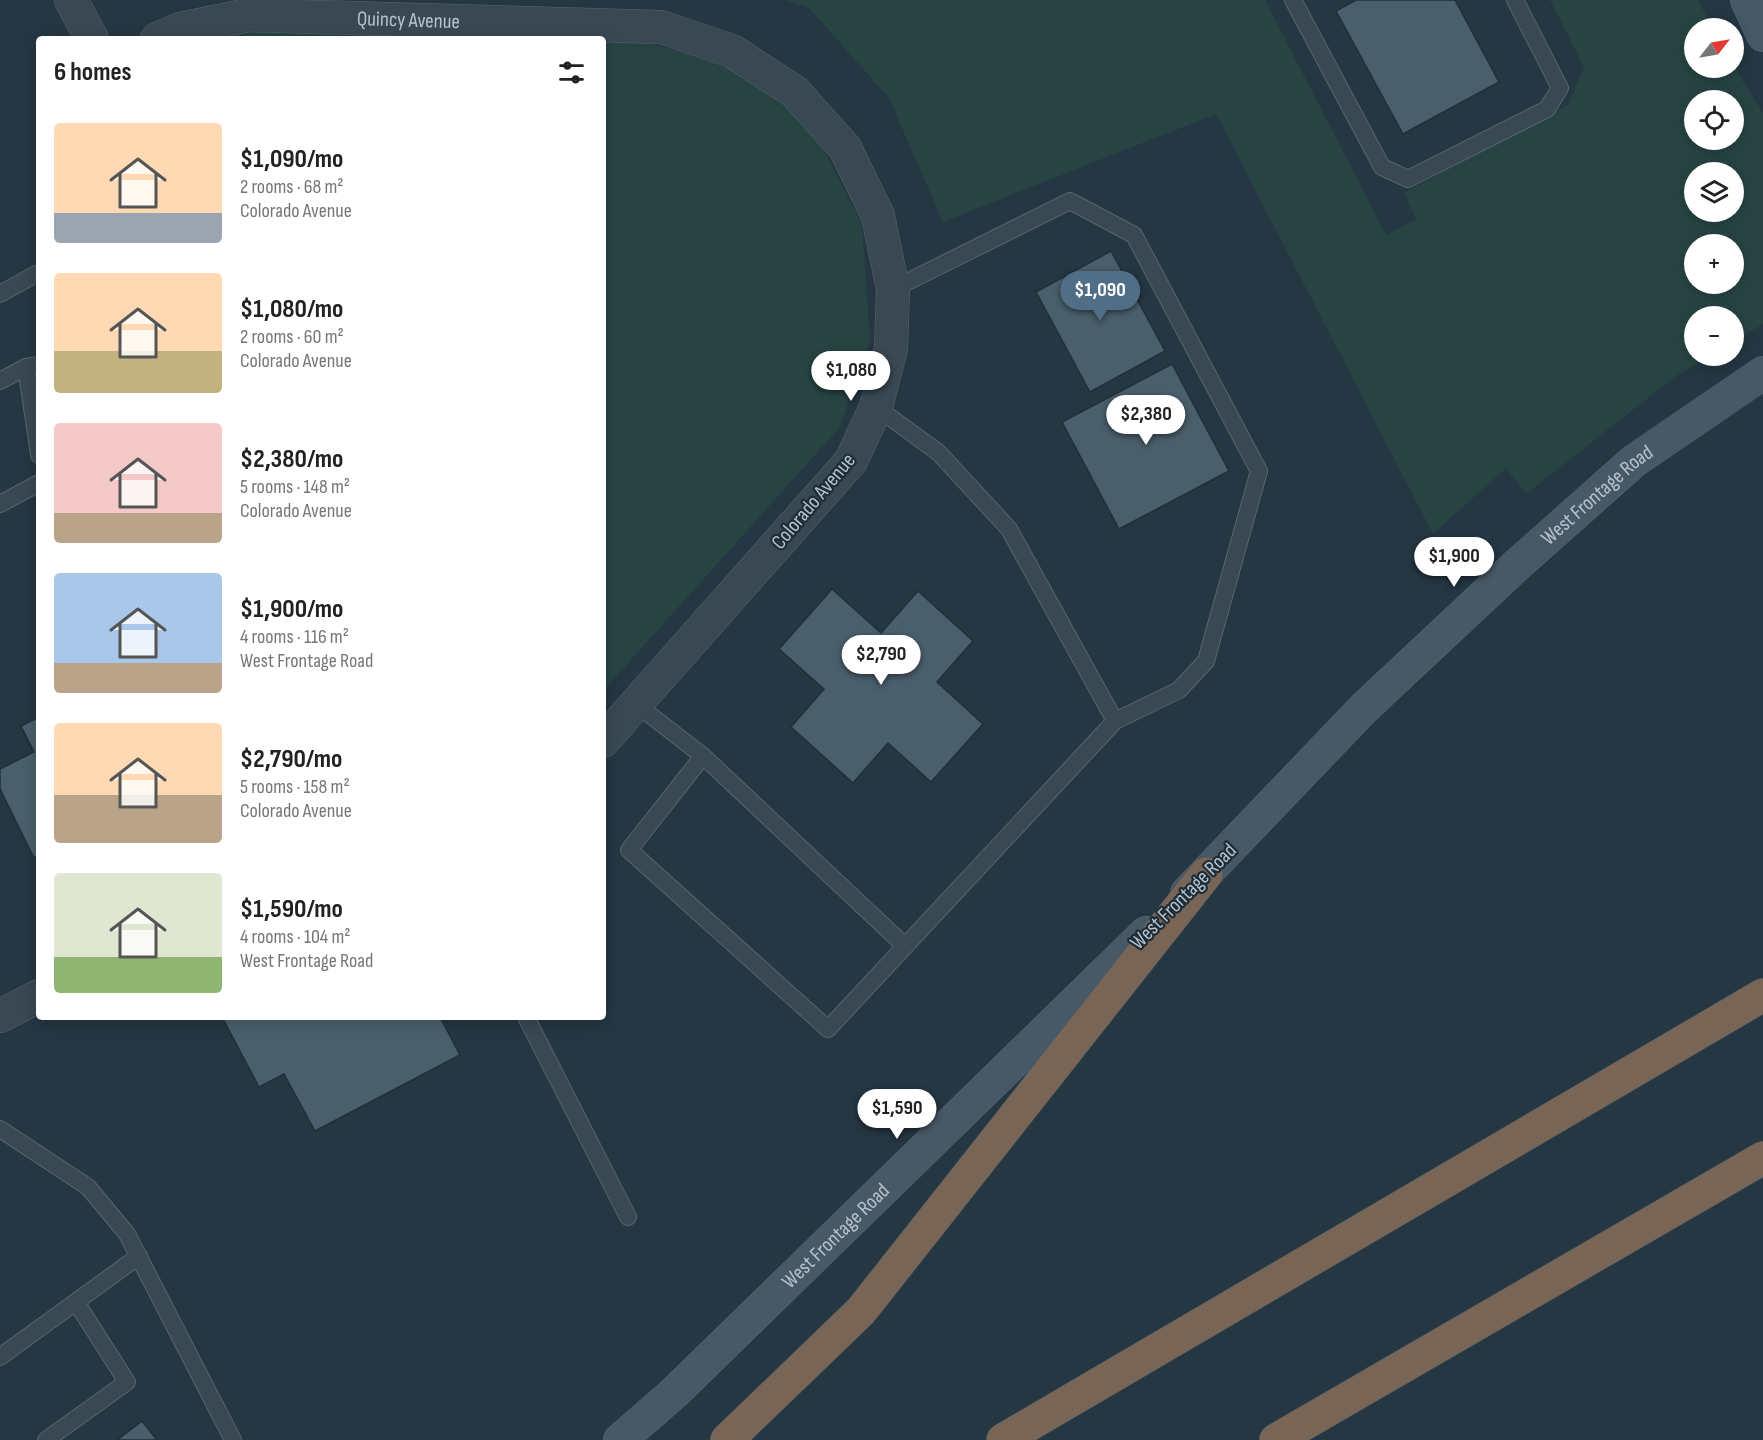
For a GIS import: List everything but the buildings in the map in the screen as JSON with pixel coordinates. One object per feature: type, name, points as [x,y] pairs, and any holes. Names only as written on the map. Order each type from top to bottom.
[{"type":"highway","points":[[727,1440],[861,1311],[1206,874]]},
{"type":"highway","points":[[1003,1440],[1763,995]]},
{"type":"highway","points":[[1276,1440],[1763,1158]]},
{"type":"street","points":[[71,0],[90,36]]},
{"type":"street","points":[[1749,0],[1763,21]]},
{"type":"street","points":[[1749,0],[1763,35]]},
{"type":"street","name":"Quincy Avenue","points":[[164,36],[180,29],[248,15],[464,11],[661,27],[698,39]]},
{"type":"street","name":"Colorado Avenue","points":[[606,738],[851,461],[876,407],[891,349],[893,289],[878,216],[845,148],[795,92],[732,51],[698,39]]},
{"type":"street","name":"West Frontage Road","points":[[620,1440],[682,1385],[1206,874],[1364,708],[1518,564],[1634,461],[1763,373]]},
{"type":"street","points":[[0,1016],[36,998]]},
{"type":"lane","points":[[1293,0],[1382,167],[1408,179],[1547,109],[1560,88],[1515,0]]},
{"type":"lane","points":[[703,756],[629,850],[828,1029],[1114,721],[1179,690],[1206,661],[1259,471],[1134,235],[1070,201],[893,289]]},
{"type":"lane","points":[[0,294],[36,274]]},
{"type":"lane","points":[[0,381],[32,366],[36,416]]},
{"type":"lane","points":[[876,407],[939,453],[1009,529],[1114,721]]},
{"type":"lane","points":[[0,504],[36,485]]},
{"type":"lane","points":[[636,704],[703,756],[905,946]]},
{"type":"lane","points":[[528,1020],[628,1217]]},
{"type":"lane","points":[[0,1129],[88,1187],[128,1234],[233,1440]]},
{"type":"lane","points":[[0,1357],[139,1256]]},
{"type":"lane","points":[[46,1440],[127,1382],[76,1302]]},
{"type":"green space","points":[[785,0],[1265,0],[1386,235],[1416,219],[1404,193],[1569,104],[1584,67],[1550,0],[1698,0],[1708,18],[1684,18],[1684,78],[1741,78],[1763,113],[1763,324],[1744,336],[1744,306],[1684,306],[1684,366],[1694,366],[1676,376],[1526,494],[1506,468],[1433,534],[1216,114],[943,222],[889,98],[809,8]]},
{"type":"green space","points":[[240,30],[499,36],[215,36]]},
{"type":"green space","points":[[606,38],[628,39],[725,62],[812,126],[862,225],[870,340],[840,427],[606,688]]}]
